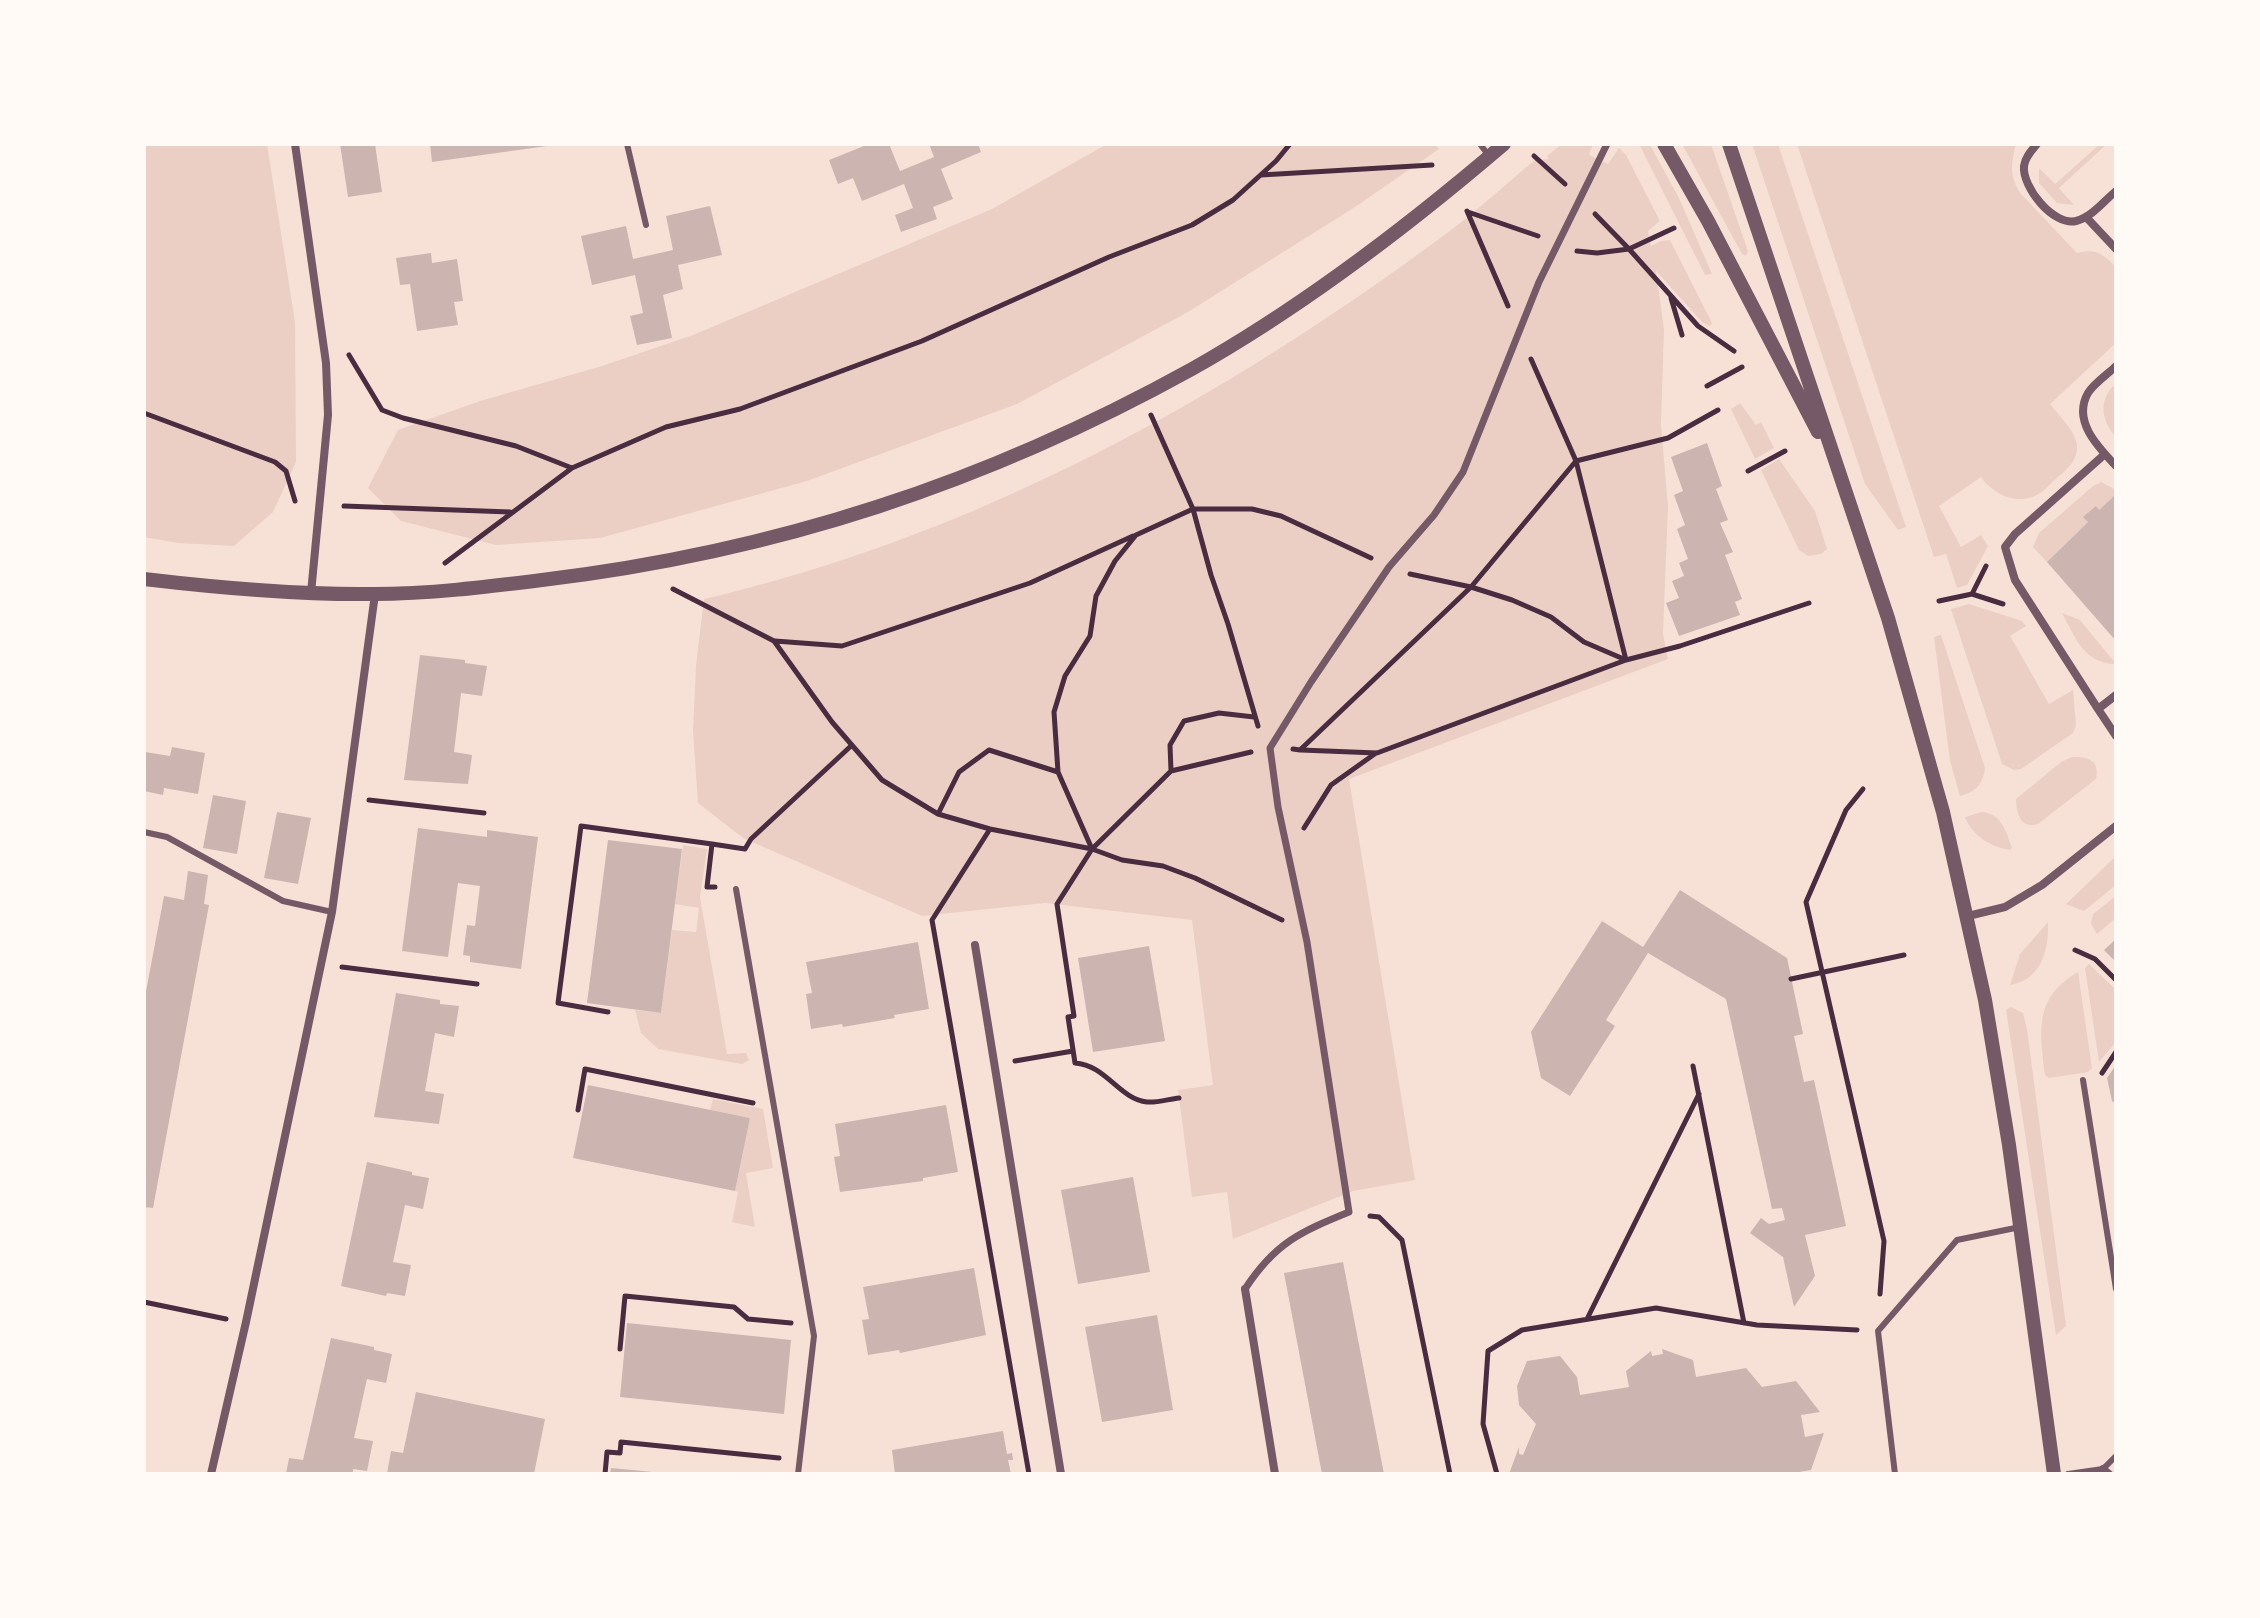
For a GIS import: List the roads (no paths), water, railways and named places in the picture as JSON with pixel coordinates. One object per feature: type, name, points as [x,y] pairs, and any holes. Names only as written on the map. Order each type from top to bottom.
[{"type":"street","points":[[295,144],[326,363],[328,402],[324,475],[311,593]]},
{"type":"street","points":[[144,579],[311,593],[375,594],[490,587],[685,559],[891,504],[1069,432],[1192,369],[1387,239],[1485,150],[1504,144]]},
{"type":"street","points":[[1275,1474],[1245,1289],[1277,1249],[1303,1231],[1349,1212],[1307,942],[1278,807],[1270,748],[1389,567],[1434,515],[1463,472],[1539,282],[1607,144]]},
{"type":"street","points":[[1664,144],[1708,221],[1840,475]]},
{"type":"street","points":[[1729,144],[1911,692],[1968,916],[1985,1000],[2020,1227],[2054,1474]]},
{"type":"street","points":[[2037,144],[2024,164],[2025,176],[2030,188],[2057,217],[2071,222],[2086,217],[2116,191]]},
{"type":"street","points":[[2086,217],[2116,249]]},
{"type":"street","points":[[2116,366],[2088,393],[2082,414],[2089,435],[2116,466]]},
{"type":"street","points":[[2105,454],[2015,534],[2005,547],[2015,580],[2116,736]]},
{"type":"street","points":[[211,1474],[332,912],[375,594]]},
{"type":"street","points":[[2098,709],[2116,695]]},
{"type":"street","points":[[1968,916],[2005,907],[2042,885],[2116,826]]},
{"type":"street","points":[[975,945],[1061,1474]]},
{"type":"lane","points":[[627,144],[646,225]]},
{"type":"lane","points":[[144,832],[167,837],[283,901],[332,912]]},
{"type":"lane","points":[[736,889],[814,1336],[798,1474]]},
{"type":"lane","points":[[2083,1080],[2116,1289]]},
{"type":"lane","points":[[1895,1474],[1878,1331],[1957,1240],[2020,1227]]},
{"type":"lane","points":[[2068,1474],[2106,1472],[2116,1456]]}]
